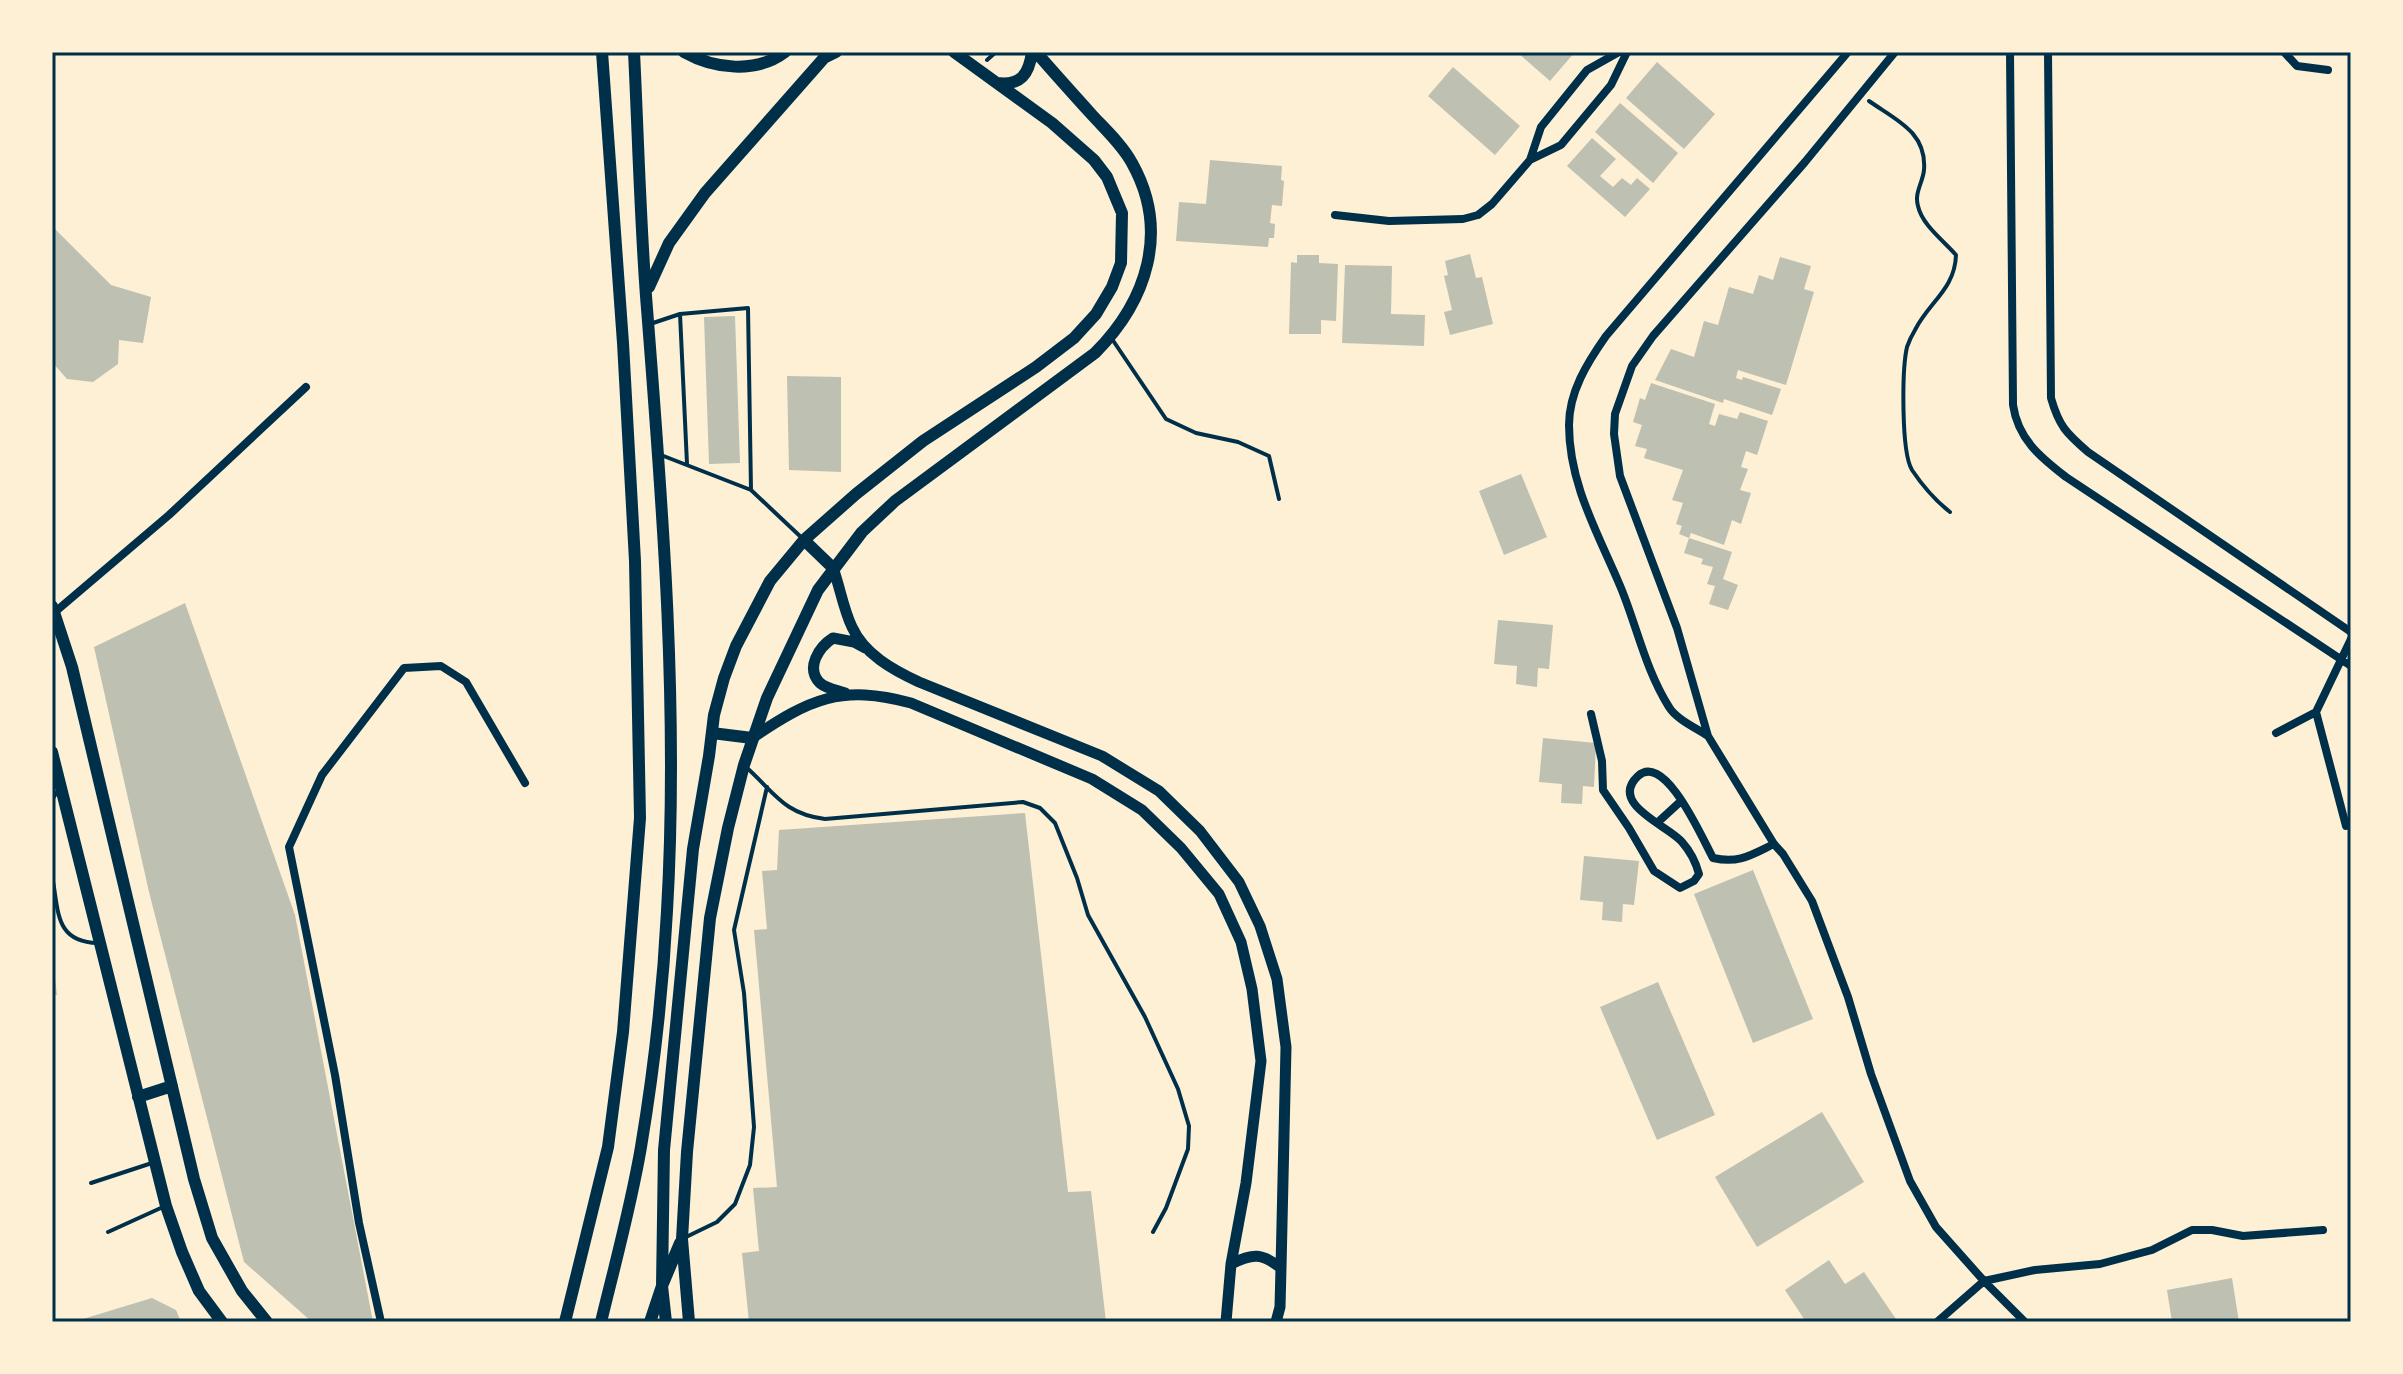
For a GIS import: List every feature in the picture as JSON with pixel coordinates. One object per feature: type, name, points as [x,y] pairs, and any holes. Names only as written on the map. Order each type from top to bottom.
[{"type":"main road","points":[[565,1322],[608,1147],[623,1032],[640,818],[635,561],[602,52]]},
{"type":"main road","points":[[601,1322],[641,1147],[667,912],[672,794],[659,454],[646,294],[634,52]]},
{"type":"main road","points":[[684,52],[732,67],[764,64],[785,52]]},
{"type":"main road","points":[[646,294],[669,243],[705,193],[824,58],[836,52]]},
{"type":"main road","points":[[689,1322],[682,1239],[687,1152],[710,918],[744,765],[767,698],[804,616],[833,568],[862,532],[895,501],[1095,353],[1121,325],[1139,294],[1148,266],[1150,209],[1132,162],[1034,52],[1020,80],[1010,84],[997,83]]},
{"type":"main road","points":[[665,1320],[662,1286],[664,1150],[693,849],[717,702],[736,646],[770,581],[804,540],[923,441],[1036,367],[1074,338],[1096,314],[1112,287],[1121,263],[1122,213],[1107,177],[1094,160],[1052,123],[953,53]]},
{"type":"main road","points":[[804,540],[833,568]]},
{"type":"main road","points":[[53,609],[72,667],[194,1179],[212,1238],[242,1291],[267,1322]]},
{"type":"main road","points":[[712,733],[752,738]]},
{"type":"main road","points":[[52,752],[166,1206],[199,1291],[222,1322]]},
{"type":"main road","points":[[138,1097],[172,1086]]},
{"type":"main road","points":[[650,1322],[682,1239]]},
{"type":"street","points":[[1335,215],[1389,221],[1463,219],[1478,215],[1492,204],[1530,160],[1541,127],[1587,70],[1619,52]]},
{"type":"street","points":[[1530,160],[1561,145],[1611,85],[1627,52]]},
{"type":"street","points":[[1708,736],[1671,711],[1585,508],[1571,459],[1569,423],[1574,394],[1586,364],[1606,336],[1848,52]]},
{"type":"street","points":[[1895,52],[1805,162],[1653,336],[1632,366],[1622,390],[1615,414],[1614,434],[1620,476],[1668,602],[1708,736],[1812,901],[1910,1181],[1936,1227],[2025,1322]]},
{"type":"street","points":[[2010,52],[2013,405],[2015,422],[2021,433],[2035,452],[2066,477],[2351,666]]},
{"type":"street","points":[[2048,52],[2051,398],[2057,418],[2064,431],[2088,452],[2351,632]]},
{"type":"street","points":[[2284,52],[2297,66],[2328,70]]},
{"type":"street","points":[[53,609],[169,515],[306,387]]},
{"type":"street","points":[[833,568],[853,630],[869,650]]},
{"type":"street","points":[[1226,1322],[1231,1264],[1246,1183],[1261,1061],[1252,989],[1241,942],[1219,894],[1181,848],[1142,810],[1092,779],[911,703],[830,688],[819,682],[814,662],[817,652],[833,638],[854,642],[894,670],[919,682],[1102,756],[1159,791],[1200,831],[1239,882],[1260,926],[1277,979],[1286,1047],[1280,1307],[1276,1322]]},
{"type":"street","points":[[2276,733],[2316,712],[2351,639]]},
{"type":"street","points":[[381,1322],[359,1223],[335,1075],[289,847],[322,775],[404,668],[441,666],[466,682],[525,783]]},
{"type":"street","points":[[752,738],[785,716],[814,702],[826,697],[857,694]]},
{"type":"street","points":[[2316,712],[2346,826]]},
{"type":"street","points":[[1591,714],[1602,761],[1603,790],[1654,871],[1680,888],[1694,881],[1699,874],[1681,840],[1636,808],[1631,797],[1635,778],[1643,772],[1654,771],[1663,776],[1713,858],[1740,860],[1774,844]]},
{"type":"street","points":[[1657,823],[1681,801]]},
{"type":"street","points":[[1937,1322],[1984,1281],[2035,1270],[2100,1264],[2152,1250],[2192,1230],[2254,1236],[2323,1230]]},
{"type":"street","points":[[1231,1264],[1256,1255],[1269,1259],[1281,1268]]},
{"type":"lane","points":[[649,324],[680,314],[748,308],[751,490]]},
{"type":"lane","points":[[680,314],[687,464]]},
{"type":"lane","points":[[1111,337],[1166,419],[1196,433],[1238,442],[1269,456],[1279,499]]},
{"type":"lane","points":[[659,454],[751,490],[804,540]]},
{"type":"lane","points":[[744,765],[788,808],[811,817],[840,818],[1023,802],[1040,808],[1055,823],[1088,915],[1145,1017],[1178,1089],[1189,1126],[1188,1149],[1182,1171],[1153,1232]]},
{"type":"lane","points":[[682,1239],[717,1222],[735,1204],[750,1165],[754,1127],[744,993],[734,930],[768,786]]},
{"type":"lane","points":[[52,800],[61,788]]},
{"type":"lane","points":[[52,876],[62,924],[69,936],[81,942],[100,943]]},
{"type":"lane","points":[[91,1183],[155,1162]]},
{"type":"lane","points":[[108,1232],[166,1206]]},
{"type":"path","points":[[1860,96],[1916,135],[1923,150],[1924,172],[1918,188],[1917,205],[1924,220],[1956,255],[1955,272],[1907,345],[1904,378],[1904,442],[1911,468],[1950,512]]},
{"type":"building","points":[[1517,52],[1575,52],[1550,81]]},
{"type":"building","points":[[1657,62],[1715,114],[1684,149],[1626,98]]},
{"type":"building","points":[[1453,67],[1520,126],[1495,155],[1428,96]]},
{"type":"building","points":[[1620,103],[1678,153],[1653,183],[1595,132]]},
{"type":"building","points":[[1592,138],[1616,159],[1600,176],[1613,187],[1622,178],[1631,185],[1637,178],[1650,189],[1625,217],[1567,166]]},
{"type":"building","points":[[1210,160],[1282,166],[1282,206],[1272,205],[1270,223],[1275,224],[1274,238],[1269,238],[1268,247],[1176,241],[1179,202],[1206,204]]},
{"type":"building","points":[[52,226],[111,285],[151,297],[143,343],[119,340],[118,364],[93,382],[67,379],[52,362]]},
{"type":"building","points":[[1470,254],[1476,278],[1482,277],[1493,324],[1450,335],[1444,312],[1452,310],[1444,276],[1448,275],[1445,261]]},
{"type":"building","points":[[1297,255],[1319,255],[1319,263],[1338,264],[1336,321],[1321,320],[1321,334],[1289,334],[1291,262],[1297,263]]},
{"type":"building","points":[[1780,257],[1811,266],[1804,289],[1814,292],[1786,385],[1738,370],[1736,378],[1742,380],[1743,377],[1781,389],[1772,415],[1724,399],[1723,403],[1655,380],[1671,349],[1694,357],[1704,321],[1718,325],[1729,287],[1753,294],[1759,275],[1773,280]]},
{"type":"building","points":[[1345,265],[1392,266],[1391,314],[1425,315],[1424,346],[1342,343]]},
{"type":"building","points":[[735,316],[740,463],[709,464],[704,317]]},
{"type":"building","points":[[787,376],[841,377],[841,472],[789,470]]},
{"type":"building","points":[[1651,383],[1715,404],[1709,424],[1715,426],[1719,414],[1737,419],[1740,412],[1768,421],[1757,455],[1746,451],[1741,467],[1748,469],[1740,490],[1751,493],[1741,524],[1732,520],[1724,545],[1691,533],[1689,538],[1679,534],[1682,526],[1676,524],[1683,503],[1672,500],[1683,470],[1644,458],[1647,449],[1635,446],[1642,425],[1633,422],[1640,398],[1645,400]]},
{"type":"building","points":[[1521,474],[1547,537],[1504,555],[1479,491]]},
{"type":"building","points":[[1689,538],[1732,552],[1723,579],[1738,585],[1728,610],[1709,604],[1715,586],[1707,584],[1713,567],[1701,564],[1703,559],[1684,553]]},
{"type":"building","points":[[185,603],[295,915],[373,1322],[312,1322],[244,1262],[149,892],[94,647]]},
{"type":"building","points":[[1498,620],[1553,625],[1549,669],[1538,668],[1537,687],[1516,684],[1517,666],[1494,664]]},
{"type":"building","points":[[1543,738],[1596,743],[1594,787],[1583,786],[1582,804],[1561,803],[1562,784],[1539,782]]},
{"type":"building","points":[[1025,813],[1068,1192],[1091,1191],[1106,1322],[749,1322],[742,1253],[759,1251],[753,1188],[777,1187],[754,930],[767,929],[762,871],[777,870],[779,830]]},
{"type":"building","points":[[1584,856],[1639,861],[1634,905],[1623,904],[1622,922],[1602,920],[1603,902],[1580,900]]},
{"type":"building","points":[[1753,870],[1813,1019],[1753,1043],[1694,894]]},
{"type":"building","points":[[54,970],[57,995],[52,995]]},
{"type":"building","points":[[1658,982],[1715,1115],[1657,1140],[1600,1007]]},
{"type":"building","points":[[1822,1112],[1864,1182],[1757,1247],[1715,1177]]},
{"type":"building","points":[[1829,1260],[1845,1284],[1864,1272],[1898,1322],[1806,1322],[1785,1290]]},
{"type":"building","points":[[2232,1278],[2239,1322],[2172,1322],[2167,1290]]},
{"type":"building","points":[[152,1298],[176,1310],[181,1322],[73,1322]]}]
